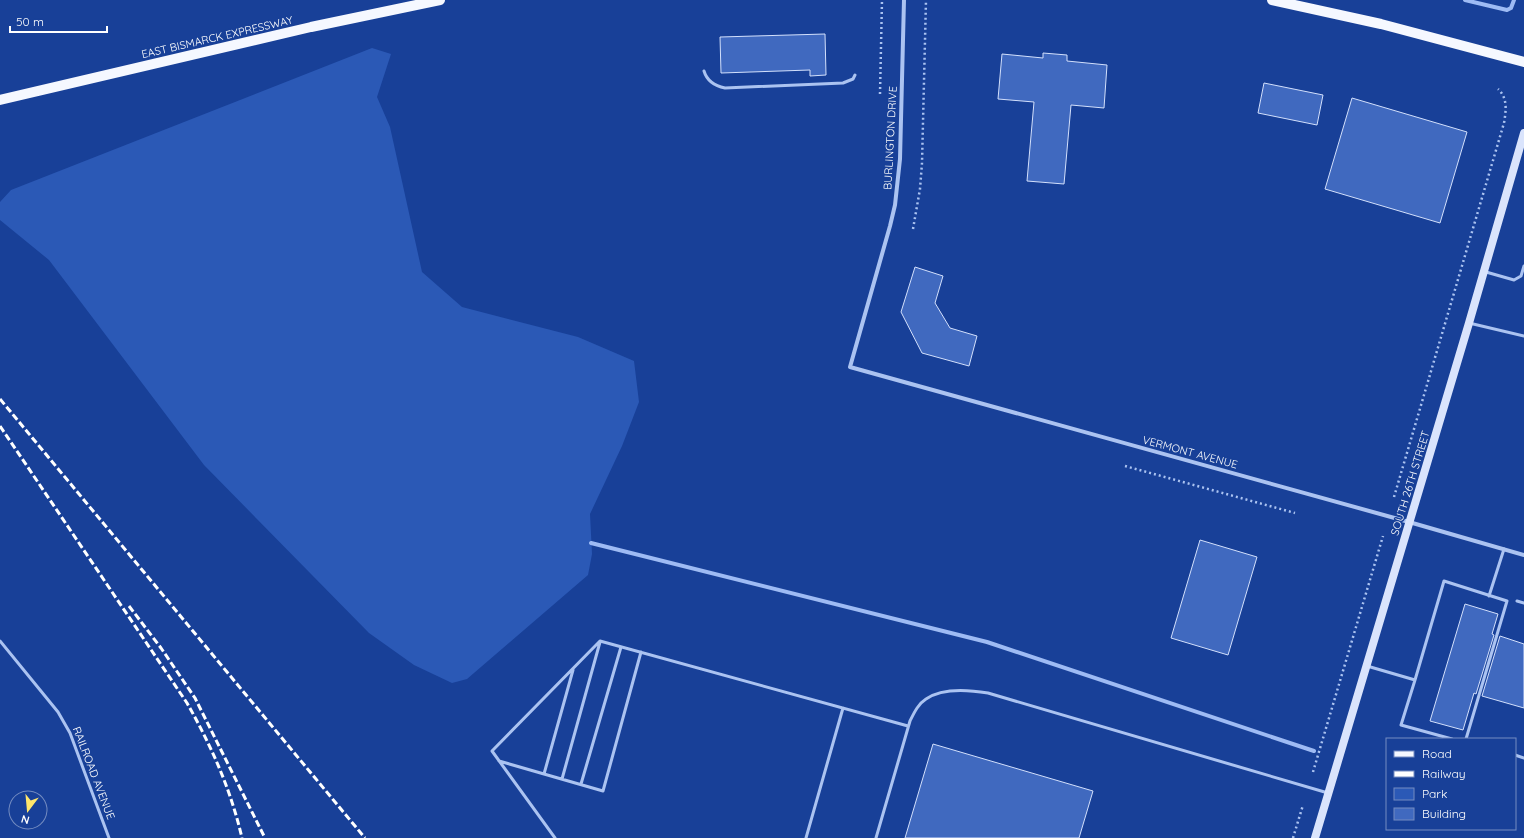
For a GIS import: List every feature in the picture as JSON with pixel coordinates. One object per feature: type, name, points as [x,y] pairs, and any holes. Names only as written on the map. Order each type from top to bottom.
[{"type":"main road","name":"EAST BISMARCK EXPRESSWAY","points":[[0,100],[421,2],[440,0]]},
{"type":"main road","points":[[1272,0],[1382,24],[1524,62]]},
{"type":"street","name":"BURLINGTON DRIVE","points":[[850,367],[895,205],[900,159],[904,0]]},
{"type":"street","name":"SOUTH 26TH STREET","points":[[1315,838],[1469,323],[1524,133]]},
{"type":"street","name":"VERMONT AVENUE","points":[[850,367],[1524,555]]},
{"type":"lane","points":[[704,71],[712,83],[725,88],[843,83],[853,79],[855,75]]},
{"type":"lane","points":[[1484,271],[1514,280],[1521,276],[1524,266]]},
{"type":"lane","points":[[1469,323],[1524,336]]},
{"type":"lane","points":[[1489,596],[1504,549]]},
{"type":"lane","points":[[1448,738],[1401,725],[1444,582],[1507,601],[1466,738]]},
{"type":"lane","points":[[1517,601],[1524,603]]},
{"type":"lane","name":"RAILROAD AVENUE","points":[[0,641],[58,712],[70,733],[109,838]]},
{"type":"lane","points":[[600,641],[908,726]]},
{"type":"lane","points":[[556,838],[492,751],[600,641]]},
{"type":"lane","points":[[562,779],[600,641]]},
{"type":"lane","points":[[581,784],[621,647]]},
{"type":"lane","points":[[499,761],[603,790],[641,652]]},
{"type":"lane","points":[[1366,666],[1415,680]]},
{"type":"lane","points":[[544,774],[574,668]]},
{"type":"lane","points":[[876,838],[908,726],[916,709],[926,698],[940,693],[956,691],[988,693],[1328,793]]},
{"type":"lane","points":[[806,838],[843,708]]},
{"type":"path","points":[[880,94],[882,0]]},
{"type":"path","points":[[913,229],[920,189],[922,163],[926,0]]},
{"type":"path","points":[[1394,497],[1504,123],[1506,101],[1498,89]]},
{"type":"path","points":[[1125,466],[1294,513]]},
{"type":"path","points":[[1313,772],[1383,536]]},
{"type":"path","points":[[1293,838],[1303,805]]},
{"type":"green space","points":[[372,48],[391,54],[377,97],[390,127],[422,272],[462,307],[578,337],[634,361],[639,402],[622,446],[590,514],[592,554],[588,575],[467,679],[452,683],[414,665],[369,633],[204,465],[49,260],[0,220],[0,202],[11,190]]},
{"type":"building","points":[[825,34],[826,75],[810,76],[810,70],[721,73],[720,37]]},
{"type":"building","points":[[1043,53],[1067,55],[1067,61],[1107,65],[1104,108],[1071,105],[1064,184],[1027,181],[1034,102],[998,99],[1002,54],[1043,58]]},
{"type":"building","points":[[1264,83],[1323,95],[1317,125],[1258,113]]},
{"type":"building","points":[[1352,98],[1467,132],[1440,223],[1325,189]]},
{"type":"building","points":[[915,267],[943,276],[935,303],[950,328],[977,336],[969,366],[922,353],[901,312]]},
{"type":"building","points":[[1200,540],[1257,557],[1228,655],[1171,638]]},
{"type":"building","points":[[1465,604],[1498,614],[1492,634],[1494,635],[1463,730],[1430,721]]},
{"type":"building","points":[[1500,636],[1524,644],[1524,708],[1482,696]]},
{"type":"building","points":[[933,744],[1093,791],[1079,838],[905,838]]},
{"type":"waterway","points":[[1465,0],[1507,10],[1511,8],[1514,0]]},
{"type":"waterway","points":[[591,543],[987,642],[1314,751]]},
{"type":"railway","points":[[0,399],[365,838]]},
{"type":"railway","points":[[0,426],[187,703],[204,735],[226,785],[242,838]]},
{"type":"railway","points":[[129,606],[161,648],[195,698],[265,838]]}]
